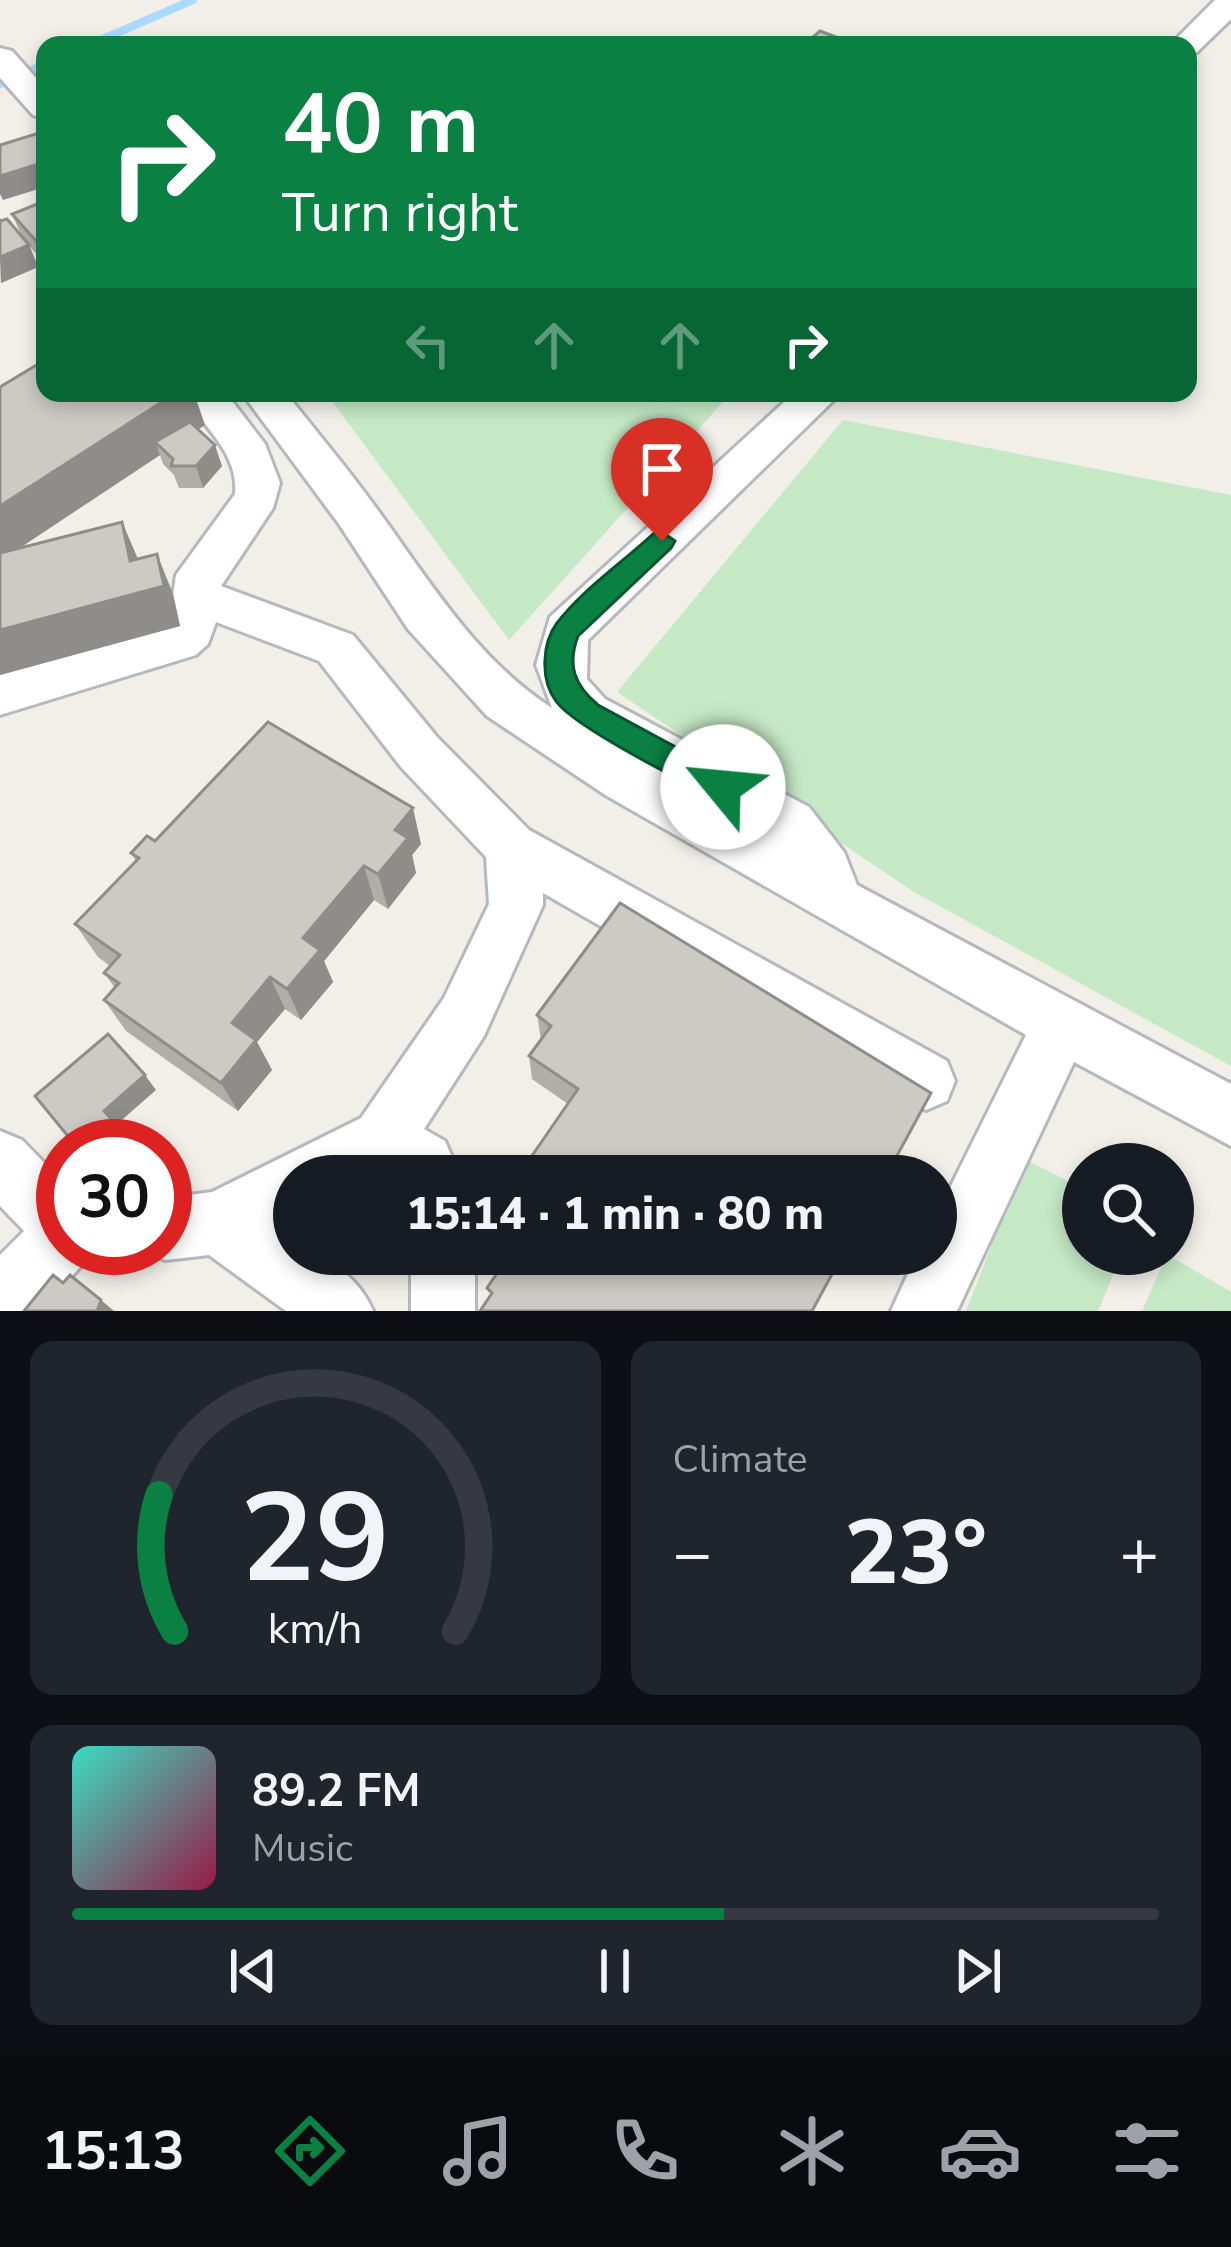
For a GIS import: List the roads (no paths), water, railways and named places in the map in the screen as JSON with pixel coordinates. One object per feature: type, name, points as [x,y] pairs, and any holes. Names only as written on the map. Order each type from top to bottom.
[{"type":"street","points":[[1195,36],[1231,2]]},
{"type":"street","points":[[4,60],[36,97]]},
{"type":"street","points":[[0,695],[179,642],[195,620],[194,595],[205,563],[257,497],[260,484],[251,460],[209,402]]},
{"type":"street","points":[[270,402],[356,512],[425,616],[504,702],[625,781],[834,901],[1231,1116]]},
{"type":"street","points":[[810,402],[567,630],[558,653],[566,694],[588,713],[791,823],[825,869],[834,901]]},
{"type":"street","points":[[194,595],[336,648],[419,752],[510,846],[926,1081]]},
{"type":"street","points":[[350,1155],[382,1139],[464,1017],[516,905],[517,874],[510,846]]},
{"type":"street","points":[[923,1311],[1062,1024]]},
{"type":"street","points":[[382,1139],[411,1155]]},
{"type":"street","points":[[0,1162],[36,1199]]},
{"type":"street","points":[[192,1226],[273,1193]]},
{"type":"street","points":[[192,1227],[341,1311]]},
{"type":"street","points":[[0,1304],[36,1263]]},
{"type":"street","points":[[443,1275],[443,1311]]},
{"type":"waterway","points":[[110,36],[193,0]]},
{"type":"waterway","points":[[0,84],[36,68]]}]
